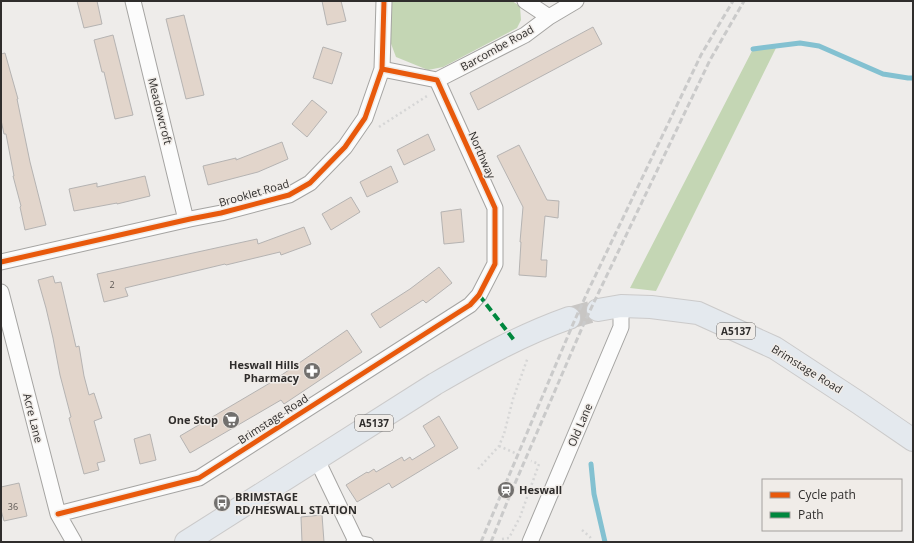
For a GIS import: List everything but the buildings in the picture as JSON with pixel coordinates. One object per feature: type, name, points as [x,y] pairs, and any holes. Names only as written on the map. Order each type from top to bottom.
[{"type":"main road","name":"Brimstage Road","points":[[598,310],[621,306],[651,307],[698,313],[775,348],[913,440]]},
{"type":"main road","name":"A5137","points":[[192,541],[435,384],[472,362],[514,340],[569,318]]},
{"type":"street","name":"Meadowcroft","points":[[133,1],[186,220]]},
{"type":"street","name":"Brooklet Road","points":[[1,262],[220,213],[289,195],[310,183],[349,143],[365,118],[382,69],[384,1]]},
{"type":"street","points":[[525,1],[549,17]]},
{"type":"street","name":"Barcombe Road","points":[[439,84],[525,35],[549,17],[576,1]]},
{"type":"street","points":[[382,69],[439,84]]},
{"type":"street","name":"Northway","points":[[439,84],[495,208],[495,264],[479,295]]},
{"type":"street","name":"Acre Lane","points":[[1,292],[58,514],[74,542]]},
{"type":"street","name":"Brimstage Road","points":[[58,514],[199,478],[470,305],[479,295]]},
{"type":"street","name":"Old Lane","points":[[530,542],[621,328],[621,306]]},
{"type":"street","points":[[317,460],[359,541]]},
{"type":"path","points":[[378,127],[439,84]]},
{"type":"path","points":[[478,469],[499,446],[504,434],[513,399],[538,330]]},
{"type":"path","points":[[499,446],[515,453]]},
{"type":"path","points":[[502,539],[509,538],[520,517],[539,464],[531,461]]},
{"type":"path","points":[[582,530],[590,537],[591,542]]},
{"type":"green space","points":[[391,1],[512,1],[520,6],[521,20],[517,28],[443,67],[428,70],[396,57],[390,41]]},
{"type":"green space","points":[[777,46],[656,291],[630,288],[753,49]]},
{"type":"waterway","points":[[753,49],[800,43],[819,46],[883,74],[913,78]]},
{"type":"waterway","points":[[591,464],[594,494],[605,542]]},
{"type":"tunnel","points":[[569,318],[598,310]]},
{"type":"railway","points":[[481,542],[588,291],[701,55],[733,1]]},
{"type":"railway","points":[[491,542],[585,321],[710,60],[744,1]]},
{"type":"marked path","points":[[479,295],[514,340]]},
{"type":"cycle path","points":[[1,262],[221,213],[289,195],[310,183],[345,147],[365,118],[382,69],[384,1]]},
{"type":"cycle path","points":[[58,514],[199,478],[470,305],[479,295],[495,264],[495,208],[437,80],[382,69]]},
{"type":"place","name":"Heswall Hills Pharmacy","points":[[312,371]]},
{"type":"place","name":"One Stop","points":[[231,420]]},
{"type":"place","name":"Heswall","points":[[506,490]]},
{"type":"place","name":"BRIMSTAGE RD/HESWALL STATION","points":[[222,503]]}]
